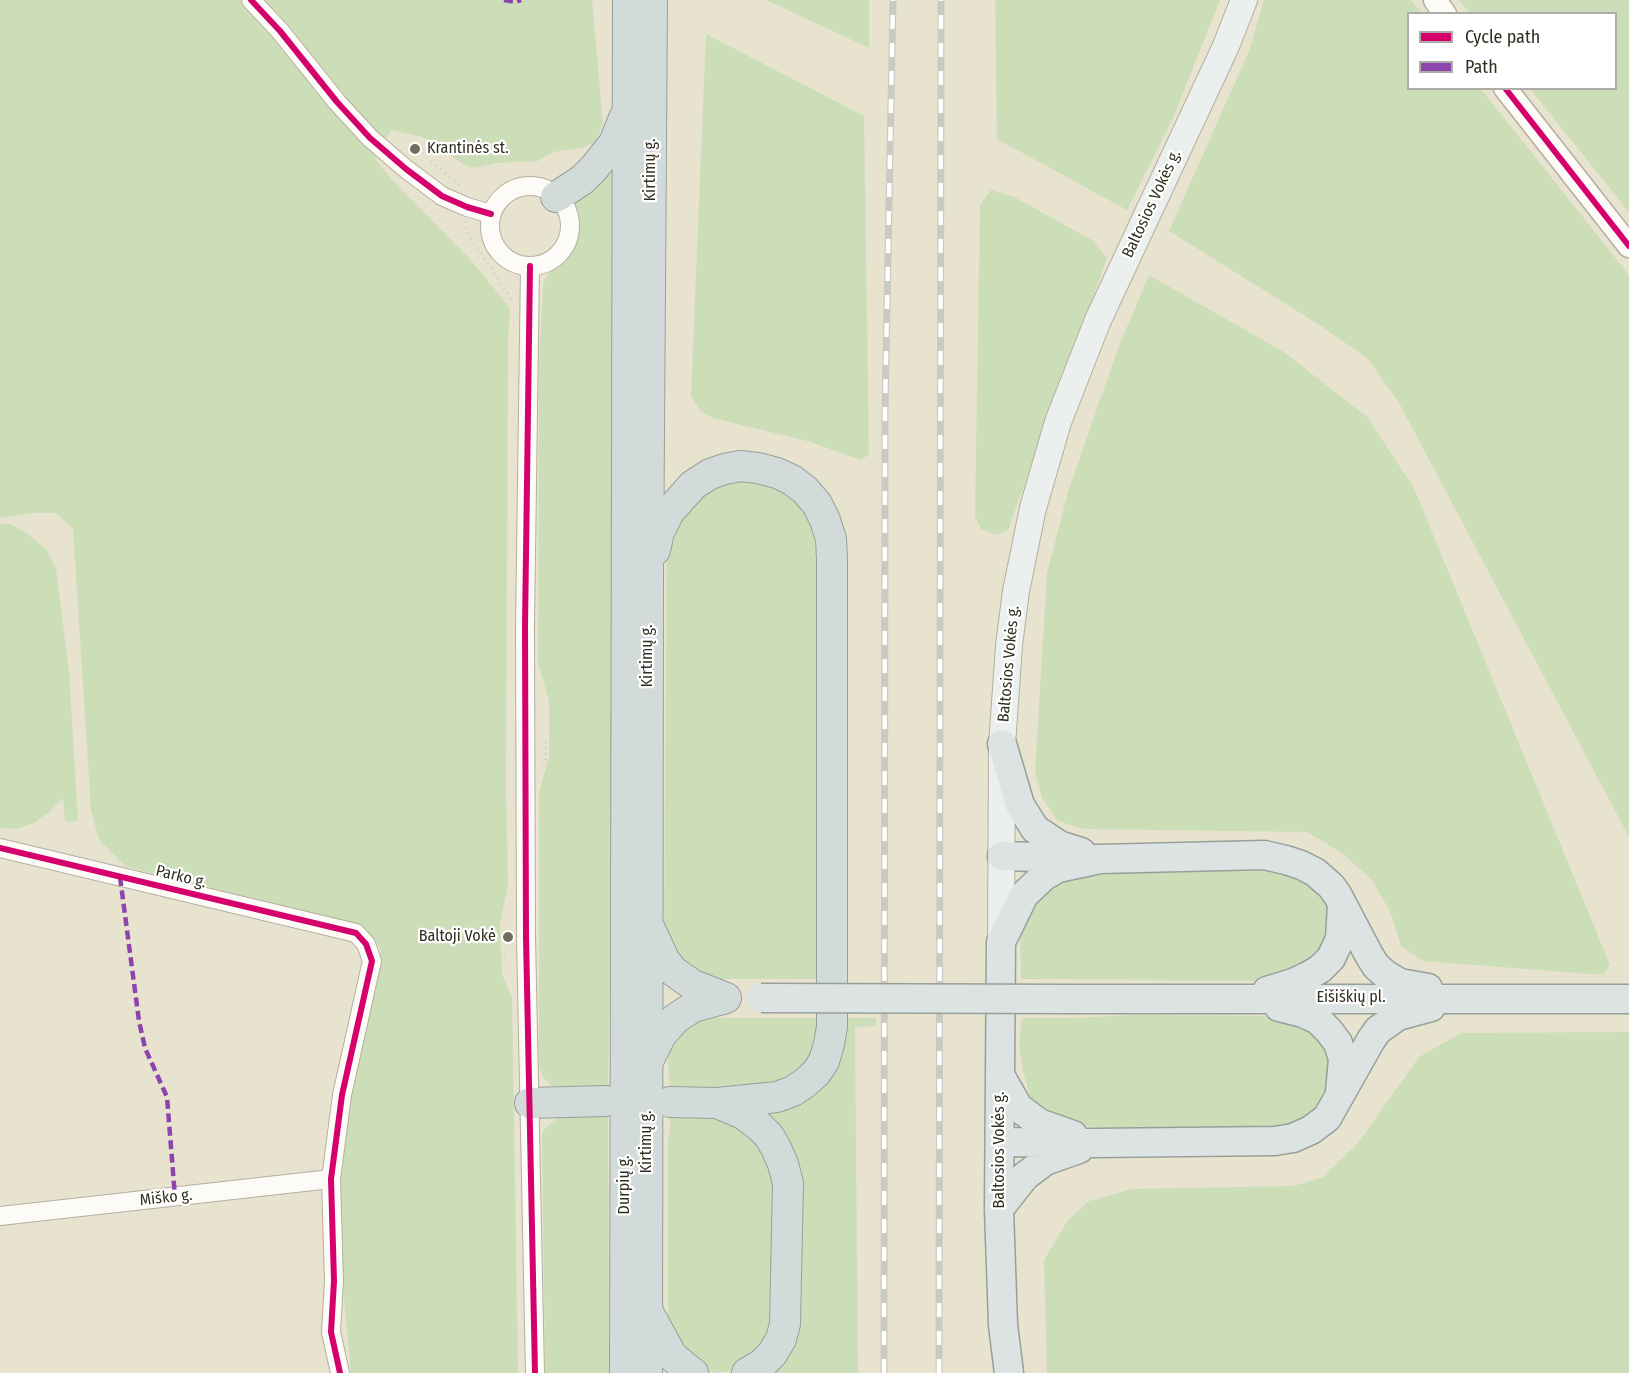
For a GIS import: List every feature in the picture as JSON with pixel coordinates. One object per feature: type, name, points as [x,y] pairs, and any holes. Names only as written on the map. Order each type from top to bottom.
[{"type":"highway","name":"Kirtimų g.","points":[[625,997],[628,0]]},
{"type":"highway","name":"Kirtimų g.","points":[[647,1311],[648,576],[652,0]]},
{"type":"highway","points":[[556,197],[582,180],[605,156],[614,143],[628,110]]},
{"type":"highway","points":[[648,576],[659,532],[669,512],[693,485],[710,474],[725,469],[740,466],[758,468],[792,480],[817,504],[831,539],[832,1016],[830,1044],[824,1061],[816,1073],[793,1091],[777,1097],[717,1103],[670,1102]]},
{"type":"highway","points":[[647,923],[665,961],[673,971],[693,985],[726,998]]},
{"type":"highway","name":"Durpių g.","points":[[625,997],[625,1373]]},
{"type":"highway","points":[[648,1062],[661,1035],[675,1018],[693,1007],[726,998]]},
{"type":"highway","points":[[530,1103],[606,1101]]},
{"type":"highway","points":[[717,1103],[743,1114],[769,1136],[783,1164],[788,1183],[785,1324],[782,1339],[762,1364],[747,1373]]},
{"type":"highway","points":[[647,1311],[647,1373]]},
{"type":"highway","points":[[647,1311],[672,1356],[693,1373]]},
{"type":"main road","name":"Baltosios Vokės g.","points":[[1009,1373],[1003,1325],[999,1209],[1002,744],[1009,645],[1016,591],[1032,508],[1058,422],[1098,320],[1226,46],[1244,0]]},
{"type":"main road","points":[[1002,744],[1020,805],[1035,829],[1059,845],[1100,859]]},
{"type":"main road","points":[[1002,856],[1100,859],[1264,855],[1301,865],[1315,872],[1331,886],[1369,955],[1386,975],[1400,983],[1474,998]]},
{"type":"main road","points":[[1001,942],[1024,895],[1044,876],[1058,868],[1100,859]]},
{"type":"main road","points":[[1242,998],[1293,983],[1320,969],[1331,958],[1340,939],[1342,904]]},
{"type":"main road","name":"Eišiškių pl.","points":[[726,998],[1629,999]]},
{"type":"main road","points":[[1242,998],[1303,1013],[1318,1020],[1338,1043],[1343,1059],[1340,1096]]},
{"type":"main road","points":[[1000,1142],[1275,1141],[1293,1137],[1311,1130],[1327,1118],[1371,1040],[1387,1023],[1398,1016],[1474,998]]},
{"type":"main road","points":[[1000,1076],[1018,1107],[1039,1123],[1095,1143]]},
{"type":"main road","points":[[999,1209],[1025,1176],[1045,1161],[1095,1143]]},
{"type":"street","points":[[251,0],[370,138],[442,196],[491,214]]},
{"type":"street","points":[[1506,90],[1629,246]]},
{"type":"street","points":[[526,186],[547,190],[556,197],[567,213],[570,227],[567,242],[558,254],[546,263],[530,266],[506,259],[497,250],[489,225],[491,214],[499,200],[512,190],[526,186]]},
{"type":"street","points":[[530,266],[525,626],[526,957],[536,1373]]},
{"type":"street","name":"Parko g.","points":[[0,848],[356,933]]},
{"type":"street","points":[[340,1373],[331,1332],[334,1281],[331,1179],[342,1095],[372,961],[366,944],[356,933]]},
{"type":"street","name":"Miško g.","points":[[0,1216],[331,1179]]},
{"type":"path","points":[[431,161],[472,195],[467,207],[465,225],[467,232],[513,302]]},
{"type":"path","points":[[356,933],[507,955]]},
{"type":"green space","points":[[0,0],[592,0],[603,123],[596,141],[583,148],[553,152],[538,161],[498,163],[474,168],[463,164],[422,137],[391,130],[375,159],[393,181],[470,259],[510,308],[506,788],[508,885],[500,923],[502,974],[512,998],[518,1373],[351,1373],[343,1289],[339,1186],[351,1092],[381,951],[375,939],[364,931],[125,866],[99,840],[91,810],[73,529],[56,513],[35,513],[0,518]]},
{"type":"green space","points":[[766,0],[869,0],[869,48]]},
{"type":"green space","points":[[995,0],[1220,0],[1173,118],[1127,210],[997,139]]},
{"type":"green space","points":[[1264,0],[1411,0],[1421,12],[1407,12],[1407,90],[1482,90],[1629,275],[1629,837],[1398,401],[1367,358],[1318,324],[1169,231],[1249,51]]},
{"type":"green space","points":[[1459,0],[1629,0],[1629,212],[1531,90],[1617,90],[1617,12],[1469,12]]},
{"type":"green space","points":[[706,34],[864,116],[869,455],[860,460],[811,442],[713,418],[700,410],[691,396]]},
{"type":"green space","points":[[618,164],[608,1094],[555,1089],[544,1078],[539,1064],[539,793],[549,757],[549,700],[538,664],[539,366],[543,284],[549,272],[574,244],[577,223],[572,201]]},
{"type":"green space","points":[[991,190],[1014,197],[1092,240],[1107,258],[1008,530],[997,535],[981,529],[975,516],[980,205]]},
{"type":"green space","points":[[1149,275],[1284,352],[1367,417],[1414,488],[1610,965],[1603,975],[1423,961],[1401,946],[1390,911],[1371,879],[1342,853],[1307,832],[1084,829],[1058,821],[1042,798],[1035,772],[1047,573],[1068,492],[1118,348]]},
{"type":"green space","points":[[716,479],[781,482],[821,525],[824,979],[698,979],[689,975],[664,933],[667,540],[669,529]]},
{"type":"green space","points":[[0,524],[11,524],[28,534],[47,550],[56,569],[69,671],[78,821],[65,822],[63,798],[34,823],[16,829],[0,828]]},
{"type":"green space","points":[[1267,868],[1311,883],[1332,908],[1324,953],[1263,981],[1021,979],[1020,931],[1034,896],[1082,872]]},
{"type":"green space","points":[[1135,1015],[1288,1018],[1314,1031],[1329,1053],[1327,1098],[1310,1117],[1282,1130],[1114,1130],[1081,1125],[1032,1105],[1019,1046],[1022,1018]]},
{"type":"green space","points":[[697,1018],[825,1018],[823,1044],[787,1086],[670,1093],[668,1061],[670,1043]]},
{"type":"green space","points":[[841,1018],[876,1018],[876,1026],[855,1027],[858,1373],[763,1373],[794,1175],[759,1110],[777,1107]]},
{"type":"green space","points":[[1629,1032],[1629,1373],[1047,1373],[1044,1260],[1068,1220],[1089,1201],[1132,1189],[1294,1186],[1323,1177],[1358,1143],[1419,1057],[1461,1033]]},
{"type":"green space","points":[[608,1114],[609,1373],[545,1373],[542,1135],[545,1128],[560,1116]]},
{"type":"green space","points":[[670,1114],[717,1114],[752,1127],[779,1176],[778,1332],[737,1370],[717,1373],[702,1370],[690,1363],[668,1321]]},
{"type":"railway","points":[[884,1373],[885,410],[893,0]]},
{"type":"railway","points":[[939,1373],[941,0]]},
{"type":"marked path","points":[[504,0],[516,2],[521,0]]},
{"type":"marked path","points":[[120,877],[139,1021],[145,1048],[167,1097],[175,1197]]},
{"type":"cycle path","points":[[251,0],[370,138],[442,196],[491,214]]},
{"type":"cycle path","points":[[1507,90],[1629,246]]},
{"type":"cycle path","points":[[530,266],[525,626],[526,937],[535,1373]]},
{"type":"cycle path","points":[[0,848],[356,933],[366,944],[372,961],[342,1095],[331,1179],[334,1281],[331,1332],[340,1373]]},
{"type":"place","name":"Krantinės st.","points":[[415,149]]},
{"type":"place","name":"Baltoji Vokė","points":[[508,937]]}]
